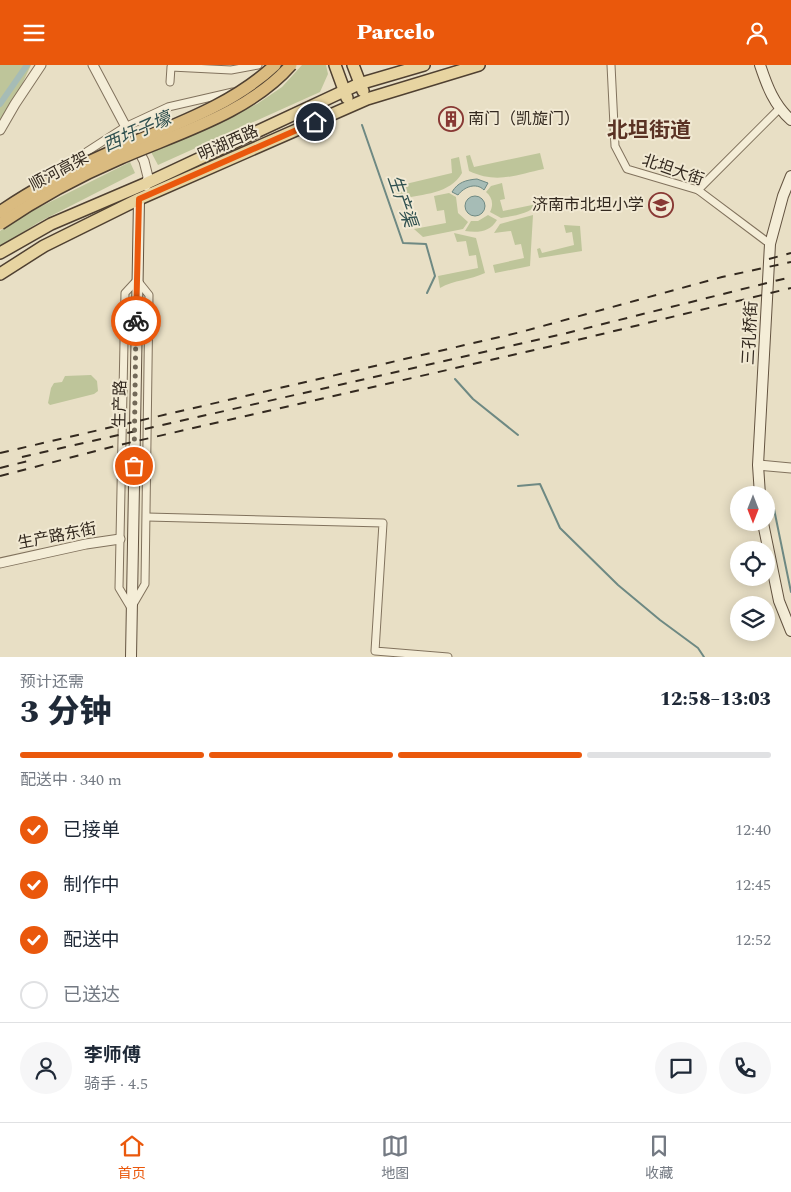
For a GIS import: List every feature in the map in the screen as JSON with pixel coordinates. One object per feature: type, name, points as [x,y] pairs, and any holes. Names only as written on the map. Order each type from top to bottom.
[{"type":"highway","name":"顺河高架","points":[[0,212],[48,183],[103,155],[219,105],[261,78],[275,65]]},
{"type":"highway","name":"顺河高架","points":[[0,224],[74,180],[250,100],[278,80],[291,65]]},
{"type":"main road","points":[[335,65],[351,106]]},
{"type":"main road","points":[[353,65],[359,84],[367,99]]},
{"type":"main road","name":"明湖西路","points":[[0,253],[51,224],[147,183],[359,84],[424,65]]},
{"type":"main road","name":"明湖西路","points":[[0,274],[44,246],[139,199],[367,99],[480,65]]},
{"type":"main road","points":[[760,65],[766,85],[780,108],[791,120]]},
{"type":"main road","name":"三孔桥街","points":[[759,486],[758,465],[770,243],[783,196],[791,176]]},
{"type":"main road","name":"生产路","points":[[132,657],[131,608],[139,199]]},
{"type":"main road","points":[[765,531],[779,601],[791,631]]},
{"type":"street","points":[[0,131],[15,104],[41,65]]},
{"type":"street","points":[[93,65],[144,161],[148,171],[147,183]]},
{"type":"street","points":[[170,81],[171,66],[231,67],[258,65]]},
{"type":"street","points":[[0,207],[125,127],[168,107],[233,92],[257,77],[270,65]]},
{"type":"street","name":"北坦大街","points":[[611,65],[616,146],[627,169],[698,191],[770,243]]},
{"type":"street","points":[[698,191],[780,108]]},
{"type":"street","name":"生产路","points":[[139,199],[147,183]]},
{"type":"street","points":[[137,280],[149,295],[147,517],[145,584],[131,608],[119,588],[125,293],[137,280]]},
{"type":"street","points":[[758,465],[791,468]]},
{"type":"street","points":[[147,517],[383,523],[375,651],[448,657]]},
{"type":"street","name":"生产路东街","points":[[0,563],[86,544],[120,539]]},
{"type":"green space","points":[[0,65],[31,65],[0,132]]},
{"type":"green space","points":[[302,65],[326,65],[328,74],[320,92],[158,165],[151,152],[257,104],[282,87]]},
{"type":"green space","points":[[540,153],[544,169],[497,178],[469,171],[466,156],[470,155],[474,167]]},
{"type":"green space","points":[[459,157],[462,173],[457,180],[443,189],[401,199],[393,187],[452,173],[451,159]]},
{"type":"green space","points":[[130,162],[135,173],[39,222],[0,247],[0,231],[22,216]]},
{"type":"green space","points":[[502,183],[505,199],[500,200],[503,211],[537,204],[526,212],[501,218],[490,212],[492,201],[486,192],[491,186]]},
{"type":"green space","points":[[449,193],[456,197],[458,213],[468,222],[463,229],[423,237],[414,229],[446,223],[444,210],[437,211],[434,196]]},
{"type":"green space","points":[[488,215],[497,220],[491,227],[479,232],[465,231],[471,221],[478,221]]},
{"type":"green space","points":[[533,215],[530,266],[495,273],[493,265],[524,258],[521,244],[515,245],[511,231],[494,233],[500,224]]},
{"type":"green space","points":[[564,225],[580,226],[582,251],[539,258],[537,249],[540,248],[542,253],[574,245],[572,232],[566,233]]},
{"type":"green space","points":[[454,233],[476,238],[485,273],[440,288],[438,276],[478,268],[476,255],[469,256],[466,241],[457,242]]},
{"type":"green space","points":[[91,375],[97,381],[98,391],[94,394],[50,405],[48,403],[54,383],[62,382],[65,376]]},
{"type":"water","points":[[477,179],[488,183],[484,190],[474,186],[463,190],[458,195],[452,192],[463,182]]},
{"type":"water","points":[[475,196],[482,199],[485,206],[482,213],[475,216],[468,213],[465,206],[468,199]]},
{"type":"waterway","points":[[0,104],[27,65]]},
{"type":"waterway","name":"西圩子壕","points":[[277,71],[282,65]]},
{"type":"waterway","name":"西圩子壕","points":[[250,93],[262,84]]},
{"type":"waterway","name":"生产渠","points":[[362,125],[403,243],[426,244],[435,276],[427,293]]},
{"type":"waterway","name":"生产渠","points":[[455,379],[473,399],[518,435]]},
{"type":"waterway","points":[[518,486],[540,484],[560,528],[618,585],[660,620],[698,648],[704,657]]},
{"type":"waterway","name":"生产渠","points":[[775,514],[791,592]]},
{"type":"railway","points":[[769,259],[791,253]]},
{"type":"railway","points":[[0,453],[521,332],[722,277],[791,262]]},
{"type":"railway","points":[[22,457],[563,334],[791,277]]},
{"type":"railway","points":[[0,476],[115,446],[565,343],[791,288]]},
{"type":"railway","points":[[0,468],[32,460]]},
{"type":"way so far","points":[[134,466],[136,321]]},
{"type":"place","name":"南门（凯旋门）","points":[[451,119]]},
{"type":"place","name":"济南市北坦小学","points":[[661,205]]},
{"type":"district","name":"北坦街道","points":[[649,131]]},
{"type":"route","points":[[136,321],[139,199],[315,122]]}]
